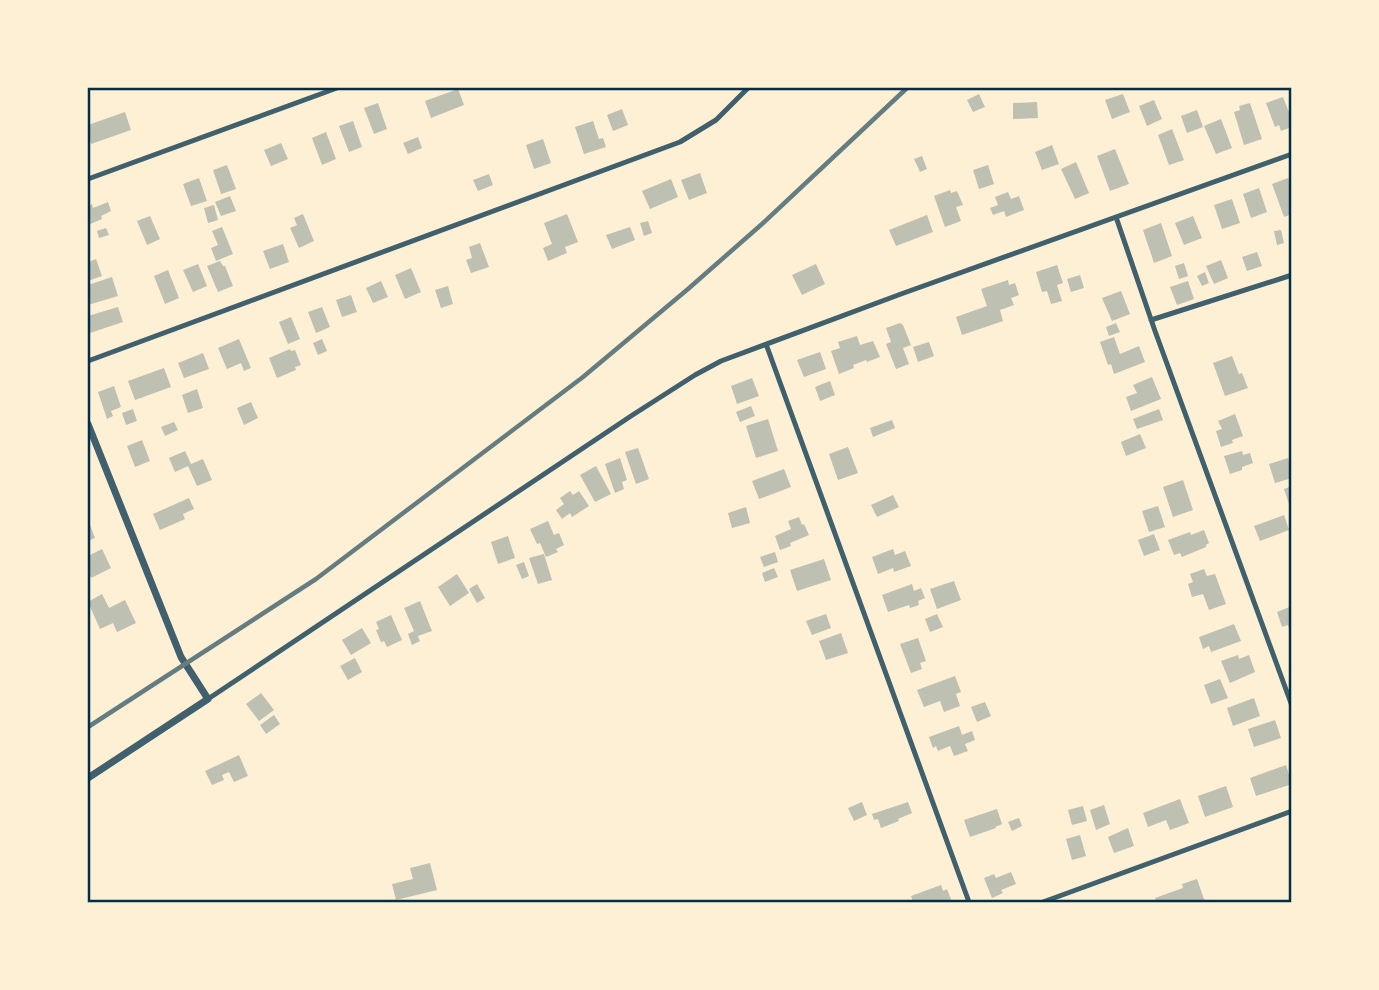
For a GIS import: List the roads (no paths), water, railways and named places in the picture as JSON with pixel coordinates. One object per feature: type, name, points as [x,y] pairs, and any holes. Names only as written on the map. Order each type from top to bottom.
[{"type":"street","points":[[88,179],[337,88]]},
{"type":"street","points":[[88,361],[680,142],[716,120],[748,88]]},
{"type":"street","points":[[88,778],[673,388],[721,361],[1292,154]]},
{"type":"street","points":[[1116,217],[1292,706]]},
{"type":"street","points":[[1152,320],[1292,275]]},
{"type":"street","points":[[766,344],[969,902]]},
{"type":"street","points":[[88,424],[180,657],[208,699]]},
{"type":"street","points":[[1043,902],[1292,811]]},
{"type":"railway","points":[[88,727],[316,579],[583,377],[762,224],[907,88]]}]
